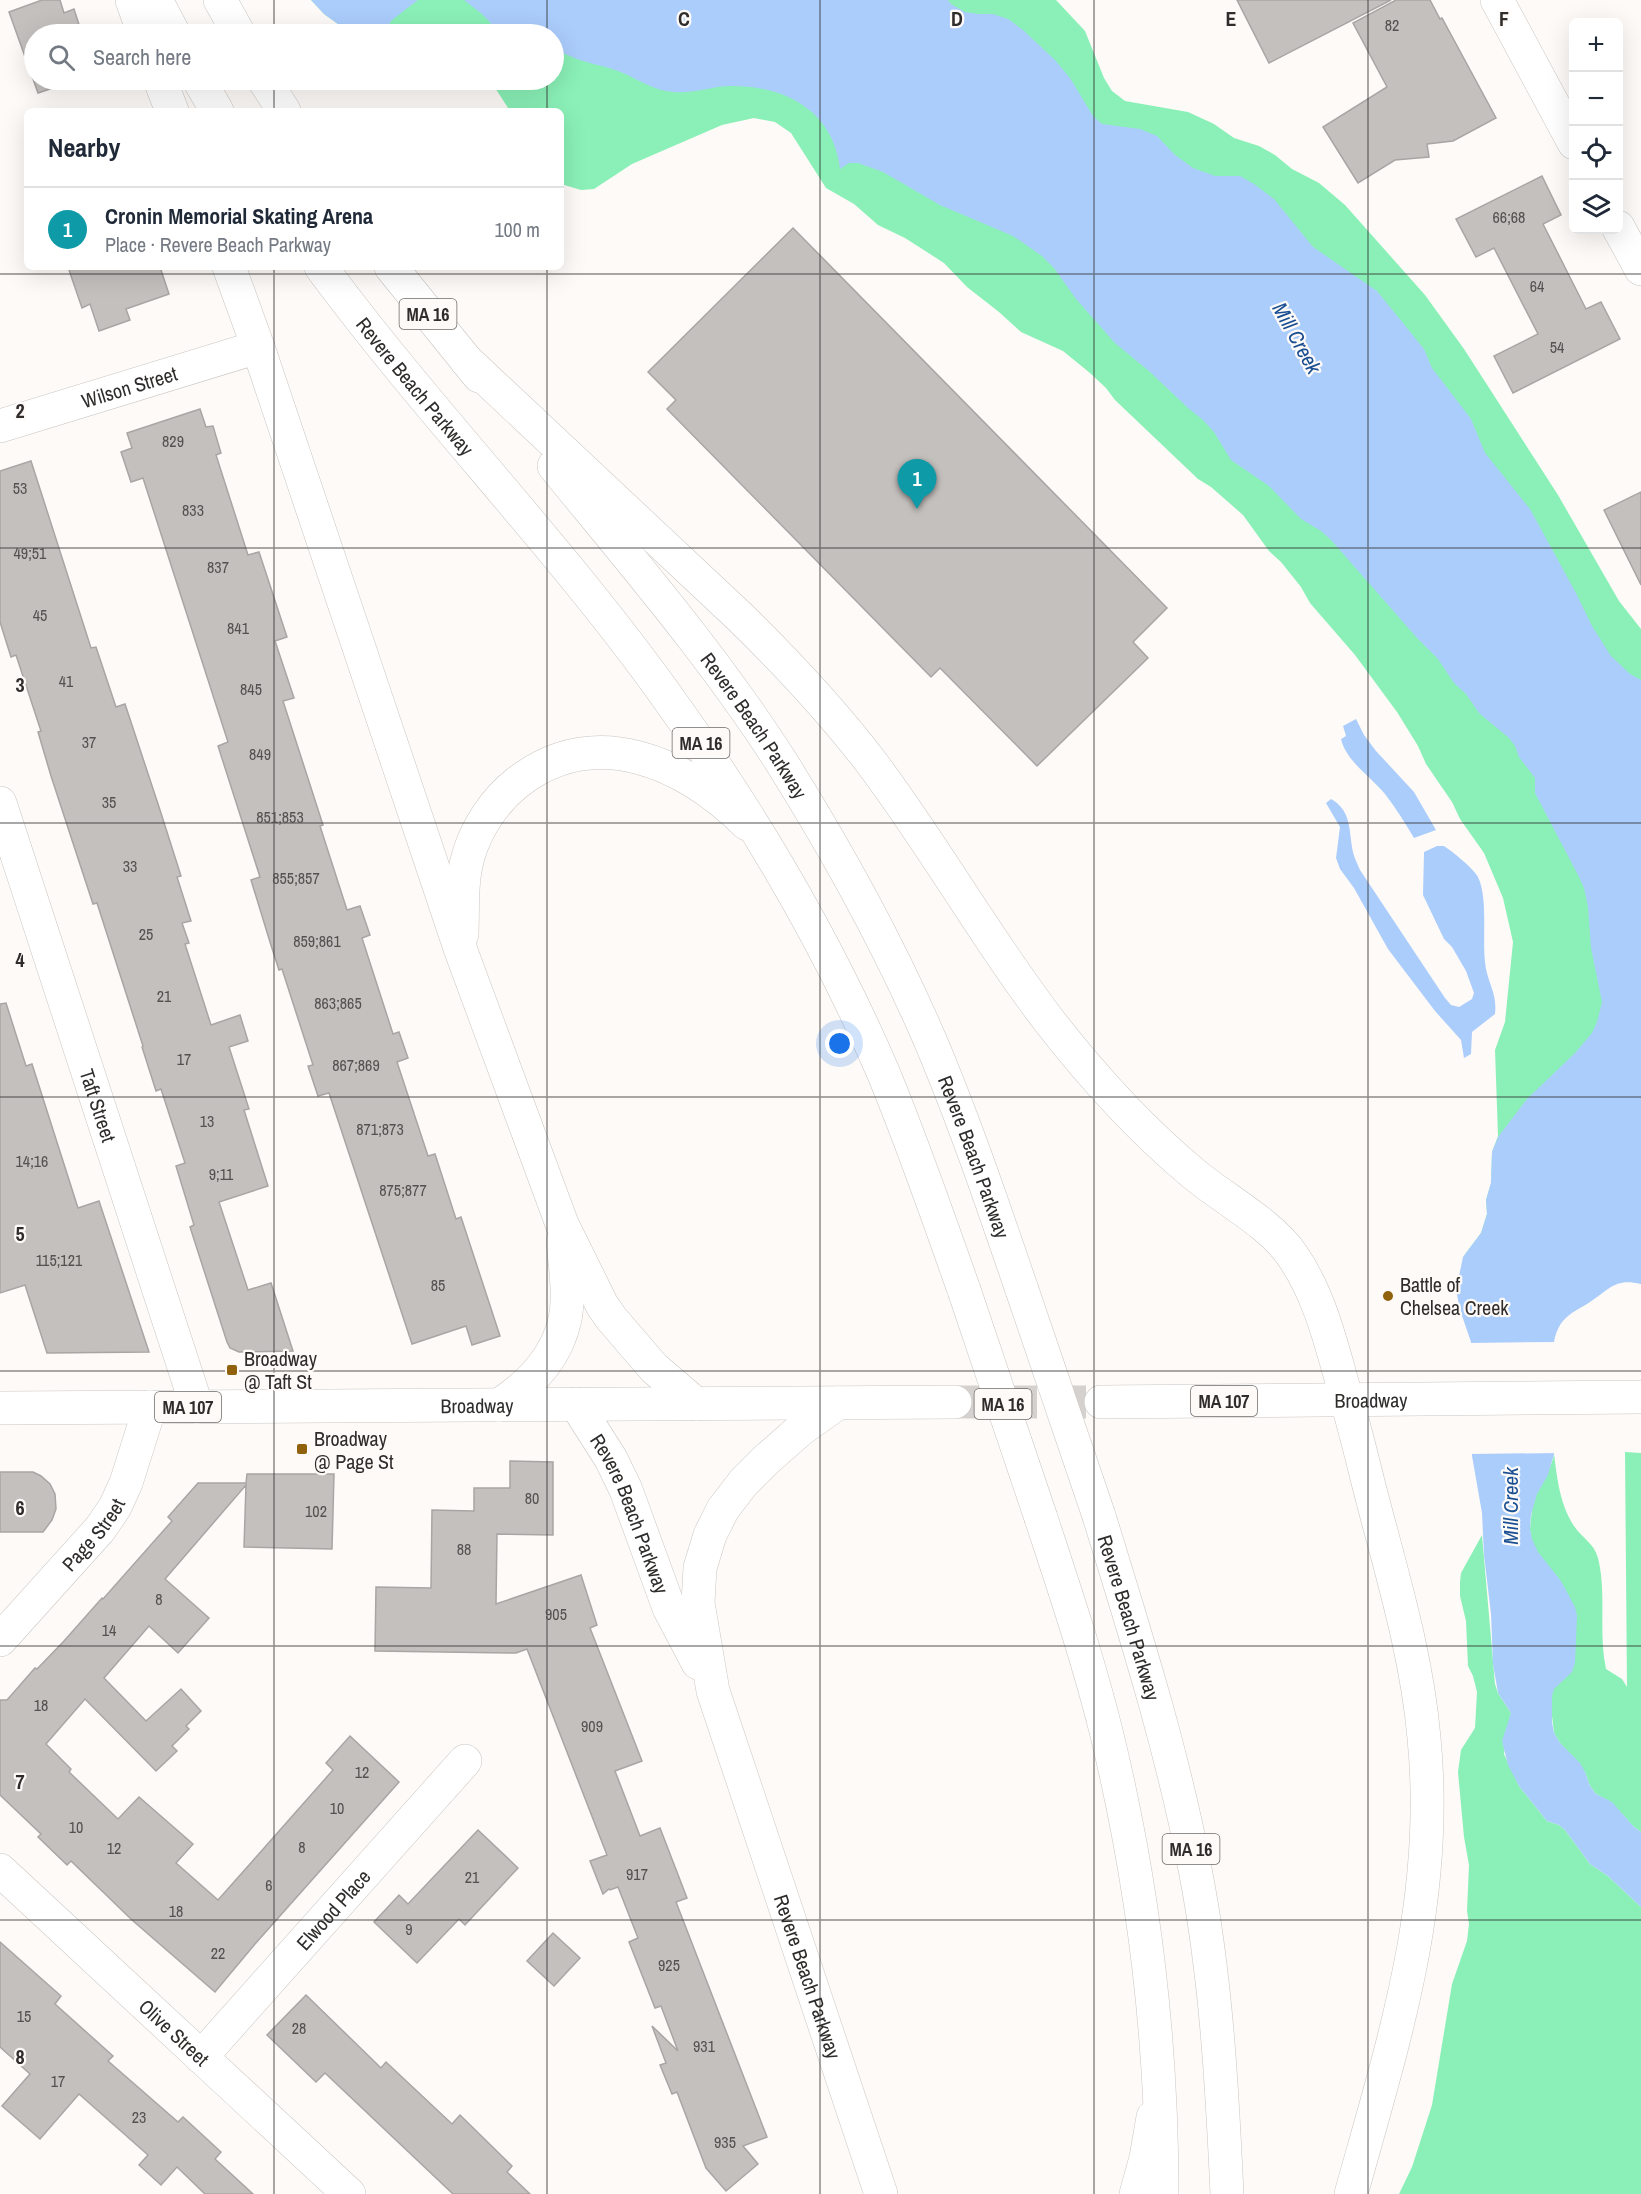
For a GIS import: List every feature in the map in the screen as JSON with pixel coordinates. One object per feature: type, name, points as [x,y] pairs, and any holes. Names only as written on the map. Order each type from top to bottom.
[{"type":"main road","points":[[132,0],[140,24]]},
{"type":"main road","points":[[156,0],[169,24]]},
{"type":"main road","points":[[220,0],[233,24]]},
{"type":"main road","points":[[1497,0],[1569,134]]},
{"type":"main road","points":[[164,90],[171,108]]},
{"type":"main road","points":[[205,90],[216,108]]},
{"type":"main road","points":[[270,90],[282,108]]},
{"type":"main road","points":[[1622,234],[1641,269]]},
{"type":"main road","name":"Revere Beach Parkway","points":[[230,270],[258,347],[460,951],[562,1224],[602,1305],[616,1324],[654,1368],[696,1404]]},
{"type":"main road","name":"Revere Beach Parkway","points":[[323,270],[363,322],[631,647],[705,750],[768,849],[829,959],[874,1052],[911,1141],[964,1290],[1041,1518],[1092,1681],[1120,1794],[1142,1920],[1159,2077],[1162,2194]]},
{"type":"main road","name":"Revere Beach Parkway","points":[[393,270],[631,560],[710,660],[764,736],[804,800],[873,922],[920,1019],[958,1109],[1022,1290],[1099,1516],[1158,1708],[1196,1871],[1210,1962],[1223,2100],[1227,2194]]},
{"type":"main road","name":"Wilson Street","points":[[0,426],[258,347]]},
{"type":"main road","points":[[466,360],[781,658],[830,712],[872,763],[1034,1000],[1066,1042],[1111,1093],[1178,1160],[1219,1195],[1267,1229],[1286,1247],[1297,1263],[1320,1310],[1360,1445],[1413,1656],[1424,1734],[1428,1784],[1425,1870],[1409,1980],[1351,2194]]},
{"type":"main road","name":"Revere Beach Parkway","points":[[460,951],[468,858],[485,819],[503,796],[525,777],[565,758],[580,754],[614,752],[639,757],[663,766],[696,783],[723,801],[768,849]]},
{"type":"main road","name":"Taft Street","points":[[0,803],[197,1407]]},
{"type":"main road","name":"Revere Beach Parkway","points":[[499,1405],[522,1389],[543,1367],[561,1332],[566,1304],[562,1224]]},
{"type":"main road","name":"Broadway","points":[[1101,1402],[1641,1397]]},
{"type":"main road","name":"Broadway","points":[[0,1408],[955,1402]]},
{"type":"main road","name":"Revere Beach Parkway","points":[[838,1403],[800,1430],[755,1470],[723,1509],[710,1535],[700,1568],[698,1603],[713,1691],[881,2194]]},
{"type":"main road","name":"Revere Beach Parkway","points":[[576,1404],[615,1466],[669,1608],[713,1691]]},
{"type":"main road","name":"Page Street","points":[[0,1640],[100,1529],[115,1507],[129,1477],[150,1407]]},
{"type":"main road","name":"Elwood Place","points":[[201,2057],[465,1761]]},
{"type":"main road","name":"Olive Street","points":[[0,1870],[349,2194]]},
{"type":"main road","name":"Revere Beach Parkway","points":[[1136,2194],[1150,2136],[1159,2077]]},
{"type":"green space","points":[[311,0],[779,0],[1570,709],[1641,1102],[1463,1257],[1481,1233],[1487,1214],[1486,1200],[1491,1183],[1492,1152],[1498,1136],[1495,1050],[1505,1022],[1513,942],[1503,898],[1484,853],[1426,764],[1397,712],[1355,655],[1310,603],[1301,587],[1269,551],[1243,515],[1211,487],[1198,479],[1115,400],[1106,388],[1063,351],[1021,332],[967,287],[944,263],[905,238],[878,225],[854,204],[826,188],[791,133],[775,122],[754,118],[722,125],[632,164],[594,189],[581,190],[564,185],[564,108],[508,108],[496,90],[564,90],[564,24],[338,24],[324,14]]},
{"type":"green space","points":[[904,0],[1056,0],[1085,31],[1104,78],[1112,91],[1125,101],[1188,112],[1214,124],[1234,138],[1259,146],[1275,155],[1292,169],[1319,183],[1345,205],[1425,295],[1464,349],[1558,495],[1619,601],[1641,629],[1641,717]]},
{"type":"green space","points":[[1625,1452],[1641,1453],[1641,1832],[1612,1803],[1596,1794],[1585,1772],[1554,1733],[1530,1529],[1535,1499],[1554,1454],[1565,1509],[1574,1526],[1591,1544],[1598,1558],[1602,1585],[1606,1669],[1622,1679],[1627,1687]]},
{"type":"green space","points":[[1482,1535],[1495,1684],[1511,1713],[1504,1754],[1519,1786],[1547,1821],[1565,1830],[1590,1864],[1608,1876],[1641,1907],[1641,2194],[1399,2194],[1412,2167],[1432,2105],[1452,1984],[1467,1941],[1469,1865],[1458,1772],[1461,1750],[1475,1728],[1477,1692],[1468,1666],[1466,1621],[1460,1596],[1460,1582],[1461,1573]]},
{"type":"water","points":[[311,0],[418,0],[389,24],[338,24],[324,14]]},
{"type":"water","name":"Mill Creek","points":[[464,0],[948,0],[965,12],[993,14],[1008,19],[1055,60],[1070,78],[1093,116],[1102,124],[1140,129],[1157,136],[1175,155],[1193,168],[1215,176],[1240,176],[1254,184],[1274,199],[1313,247],[1377,291],[1424,349],[1432,368],[1471,419],[1485,453],[1530,509],[1592,626],[1611,656],[1630,674],[1641,680],[1641,1284],[1625,1282],[1613,1286],[1572,1313],[1559,1327],[1554,1342],[1554,1454],[1548,1475],[1537,1494],[1530,1529],[1538,1552],[1561,1581],[1575,1607],[1577,1616],[1575,1663],[1572,1672],[1554,1689],[1552,1696],[1554,1733],[1560,1743],[1580,1763],[1596,1794],[1612,1802],[1641,1832],[1641,1907],[1608,1876],[1590,1864],[1565,1830],[1547,1821],[1519,1786],[1508,1765],[1502,1741],[1511,1713],[1498,1693],[1493,1664],[1482,1513],[1472,1456],[1471,1342],[1456,1290],[1463,1257],[1481,1233],[1487,1214],[1486,1200],[1491,1183],[1492,1152],[1498,1137],[1527,1099],[1575,1053],[1592,1033],[1602,1002],[1591,948],[1584,888],[1535,793],[1535,778],[1519,757],[1509,738],[1479,713],[1438,659],[1331,540],[1301,519],[1269,486],[1231,460],[1214,432],[1203,420],[1115,343],[1042,256],[1013,236],[940,205],[883,172],[858,163],[849,163],[840,169],[835,148],[827,131],[816,116],[786,96],[768,90],[728,86],[694,91],[666,91],[618,71],[564,53],[564,24],[492,24]]},
{"type":"water","points":[[1356,719],[1376,751],[1414,792],[1436,830],[1414,838],[1385,794],[1348,754],[1341,739],[1346,736],[1343,726]]},
{"type":"water","points":[[1331,799],[1345,813],[1353,853],[1360,870],[1445,998],[1451,1005],[1459,1007],[1472,999],[1474,993],[1466,971],[1452,947],[1444,939],[1423,895],[1424,852],[1437,846],[1444,846],[1478,877],[1483,897],[1486,969],[1494,996],[1495,1014],[1472,1032],[1471,1054],[1464,1058],[1461,1040],[1435,1011],[1388,949],[1354,888],[1340,869],[1336,858],[1340,827],[1326,803]]},
{"type":"pier","points":[[1557,1342],[1557,1453],[1469,1454],[1468,1343]]},
{"type":"building","points":[[42,0],[60,0],[64,13],[74,9],[79,24],[24,24],[24,54],[9,12]]},
{"type":"building","points":[[1237,0],[1391,0],[1269,63]]},
{"type":"building","points":[[1396,0],[1430,0],[1496,118],[1453,141],[1427,144],[1429,157],[1395,160],[1358,183],[1323,127],[1387,87],[1353,23]]},
{"type":"building","points":[[1542,176],[1561,215],[1543,224],[1586,309],[1601,302],[1620,339],[1513,393],[1494,356],[1538,334],[1494,248],[1476,257],[1456,219]]},
{"type":"building","points":[[793,228],[1167,608],[1133,642],[1148,658],[1037,766],[940,668],[931,677],[667,409],[676,400],[648,372]]},
{"type":"building","points":[[69,270],[161,270],[169,294],[126,309],[130,320],[99,331],[90,304],[82,308]]},
{"type":"building","points":[[200,409],[206,427],[213,426],[221,453],[216,455],[248,555],[259,552],[287,637],[275,641],[294,698],[283,701],[323,825],[320,826],[347,910],[360,906],[370,935],[362,938],[393,1034],[399,1032],[408,1058],[397,1062],[428,1156],[435,1154],[456,1219],[461,1217],[500,1336],[472,1345],[466,1326],[412,1344],[329,1093],[318,1096],[308,1066],[313,1065],[282,969],[279,970],[251,880],[260,877],[218,746],[228,742],[143,478],[131,482],[121,452],[132,448],[127,433]]},
{"type":"building","points":[[31,461],[91,648],[96,647],[116,707],[125,704],[160,810],[181,876],[177,877],[191,921],[182,923],[189,943],[185,944],[211,1025],[240,1015],[248,1041],[229,1047],[249,1109],[244,1110],[268,1186],[219,1202],[248,1290],[271,1283],[293,1351],[239,1352],[230,1348],[227,1342],[190,1227],[194,1225],[176,1166],[185,1163],[161,1089],[156,1091],[97,903],[93,904],[51,776],[38,732],[41,731],[16,655],[11,657],[0,622],[0,471]]},
{"type":"building","points":[[1641,492],[1641,585],[1604,510]]},
{"type":"building","points":[[6,1003],[26,1066],[32,1064],[78,1208],[99,1201],[149,1352],[47,1353],[25,1285],[0,1293],[0,1004]]},
{"type":"building","points":[[510,1461],[553,1462],[553,1535],[497,1534],[496,1604],[581,1575],[597,1625],[590,1628],[642,1761],[615,1771],[640,1836],[660,1828],[687,1898],[676,1902],[767,2137],[743,2146],[758,2164],[726,2191],[706,2168],[677,2092],[672,2094],[660,2065],[666,2063],[652,2026],[678,2051],[661,2006],[655,2008],[629,1942],[638,1938],[618,1887],[609,1889],[603,1894],[590,1861],[607,1855],[527,1649],[516,1653],[375,1651],[376,1587],[431,1588],[432,1510],[474,1511],[474,1488],[510,1488]]},
{"type":"building","points":[[0,1472],[33,1472],[50,1484],[55,1494],[56,1509],[52,1520],[43,1532],[0,1532]]},
{"type":"building","points":[[247,1474],[334,1474],[332,1549],[244,1547],[246,1485],[165,1579],[209,1618],[178,1653],[149,1626],[104,1678],[146,1721],[181,1689],[201,1711],[186,1726],[189,1729],[172,1746],[177,1751],[156,1771],[85,1699],[46,1744],[71,1769],[69,1772],[118,1819],[139,1797],[193,1844],[176,1863],[218,1900],[333,1770],[326,1763],[350,1736],[399,1782],[215,1992],[132,1920],[71,1861],[67,1865],[38,1837],[41,1834],[0,1795],[0,1700],[7,1700],[103,1599],[172,1521],[168,1517],[198,1483],[246,1483]]},
{"type":"building","points":[[478,1830],[518,1868],[465,1925],[459,1919],[417,1963],[374,1922],[399,1895],[408,1904]]},
{"type":"building","points":[[553,1933],[580,1958],[554,1986],[527,1961]]},
{"type":"building","points":[[0,1942],[61,1996],[55,2004],[113,2056],[108,2061],[178,2122],[183,2117],[221,2152],[215,2159],[253,2194],[205,2194],[177,2167],[161,2185],[139,2165],[148,2155],[79,2094],[40,2139],[2,2106],[30,2074],[0,2047]]},
{"type":"building","points":[[306,1995],[381,2068],[386,2062],[452,2124],[460,2115],[512,2166],[507,2172],[530,2194],[453,2194],[325,2073],[316,2082],[267,2035]]},
{"type":"tunnel","points":[[955,1402],[1101,1402]]},
{"type":"place","name":"Cronin Memorial Skating Arena","points":[[917,509]]},
{"type":"place","name":"Battle of Chelsea Creek","points":[[1388,1296]]},
{"type":"place","name":"Broadway @ Taft St","points":[[232,1370]]},
{"type":"place","name":"Broadway @ Page St","points":[[302,1449]]}]
